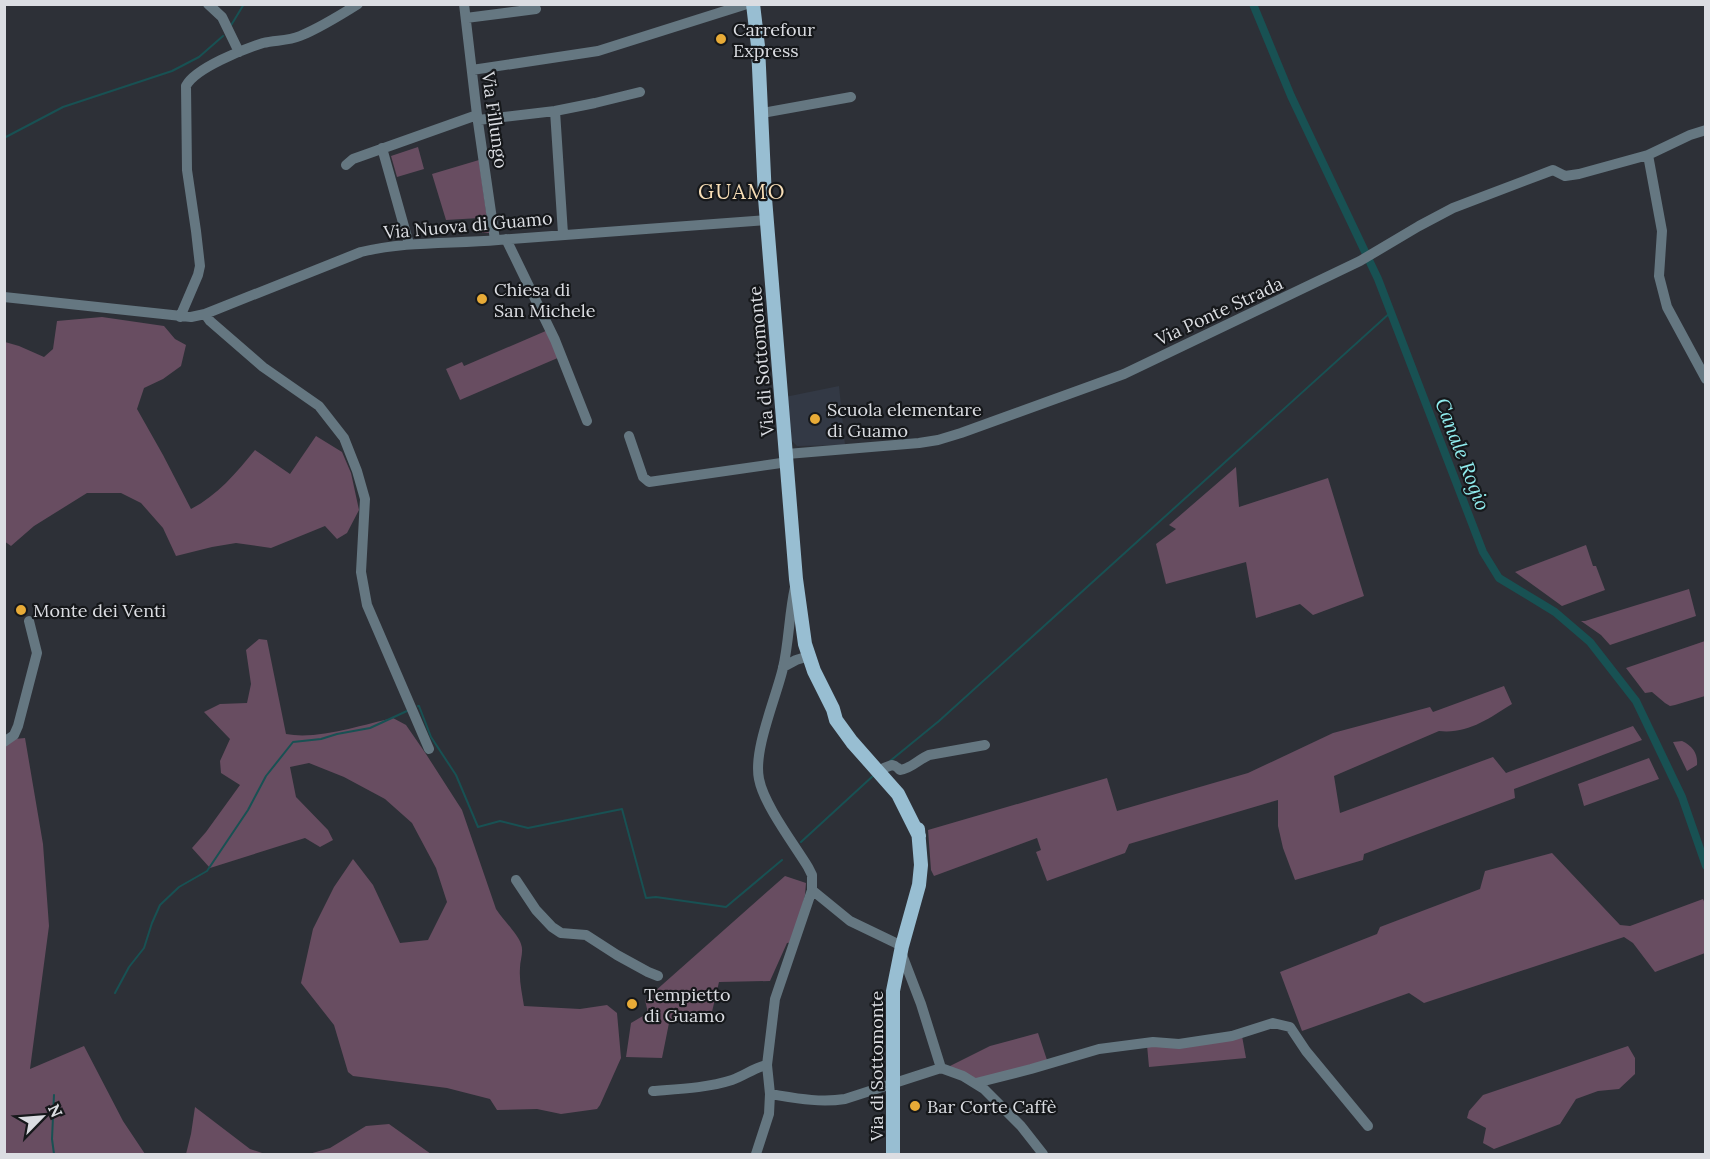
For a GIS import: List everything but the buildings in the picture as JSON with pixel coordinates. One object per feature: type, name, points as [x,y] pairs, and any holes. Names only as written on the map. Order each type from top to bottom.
[{"type":"main road","name":"Via di Sottomonte","points":[[753,4],[758,46],[767,220],[796,581],[807,650],[836,720],[898,794],[919,836]]},
{"type":"main road","name":"Via di Sottomonte","points":[[833,709],[892,767],[917,821],[921,865],[919,885],[892,991],[893,1155]]},
{"type":"street","points":[[208,4],[222,16],[239,52]]},
{"type":"street","points":[[180,316],[200,266],[187,170],[186,86],[188,81],[196,74],[239,52],[264,43],[300,36],[358,4]]},
{"type":"street","name":"Via Fillungo","points":[[464,4],[478,118],[501,240],[555,340],[587,421]]},
{"type":"street","points":[[472,70],[598,51],[747,4]]},
{"type":"street","points":[[466,18],[536,9]]},
{"type":"street","points":[[346,165],[352,159],[382,148],[478,118],[555,111],[596,104],[640,92]]},
{"type":"street","points":[[762,113],[851,97]]},
{"type":"street","points":[[555,111],[563,234]]},
{"type":"street","name":"Via Ponte Strada","points":[[629,436],[643,477],[649,482],[787,458],[938,440],[1124,374],[1375,254],[1453,208],[1553,170],[1565,176],[1579,174],[1648,155],[1706,130]]},
{"type":"street","points":[[382,148],[409,244]]},
{"type":"street","points":[[1648,155],[1662,231],[1659,276],[1661,286],[1667,307],[1706,379]]},
{"type":"street","name":"Via Nuova di Guamo","points":[[4,297],[191,317],[205,314],[361,252],[379,248],[409,244],[501,240],[767,220]]},
{"type":"street","points":[[205,314],[210,321],[263,366],[319,406],[344,438],[365,499],[361,572],[367,605],[429,749]]},
{"type":"street","points":[[756,1155],[769,1114],[770,1094],[767,1065],[775,999],[812,890],[812,875],[778,820],[761,788],[758,776],[759,752],[783,667],[796,581]]},
{"type":"street","points":[[4,742],[14,735],[18,726],[37,653],[29,621]]},
{"type":"street","points":[[783,667],[796,660],[807,650],[795,645],[786,651]]},
{"type":"street","points":[[892,767],[900,770],[906,769],[929,755],[985,746]]},
{"type":"street","points":[[516,880],[536,910],[552,927],[561,933],[586,935],[617,955],[658,976]]},
{"type":"street","points":[[812,890],[850,921],[901,949],[941,1068]]},
{"type":"street","points":[[976,1083],[1099,1049],[1154,1042],[1179,1044],[1232,1036],[1273,1023],[1290,1027],[1306,1051],[1368,1125]]},
{"type":"street","points":[[653,1091],[711,1085],[734,1080],[767,1065]]},
{"type":"street","points":[[770,1094],[815,1101],[831,1101],[893,1085],[941,1068],[976,1083],[992,1095],[1043,1155]]},
{"type":"shaded area","points":[[418,147],[424,169],[397,177],[391,156]]},
{"type":"shaded area","points":[[479,160],[489,233],[482,233],[480,218],[446,220],[432,174]]},
{"type":"shaded area","points":[[102,317],[164,326],[175,339],[186,345],[181,366],[163,379],[144,388],[137,409],[191,509],[218,490],[255,450],[290,474],[316,436],[342,452],[351,473],[359,510],[347,533],[337,539],[325,526],[271,548],[236,543],[176,556],[163,528],[141,503],[121,493],[87,493],[34,526],[11,546],[4,541],[5,342],[44,357],[53,349],[57,321]]},
{"type":"shaded area","points":[[548,330],[560,357],[460,400],[446,369],[462,362],[464,366]]},
{"type":"shaded area","name":"Scuola elementare di Guamo","points":[[839,386],[845,445],[797,446],[791,440],[785,397]]},
{"type":"shaded area","points":[[1236,467],[1239,507],[1328,478],[1364,596],[1313,615],[1300,604],[1256,618],[1246,562],[1166,584],[1156,544],[1176,529],[1169,525]]},
{"type":"shaded area","points":[[1586,545],[1605,590],[1562,606],[1515,572]]},
{"type":"shaded area","points":[[1689,589],[1696,616],[1610,645],[1601,635],[1581,621],[1585,621]]},
{"type":"shaded area","points":[[259,639],[267,640],[286,734],[312,735],[393,718],[406,725],[462,810],[496,909],[521,944],[520,978],[524,1006],[580,1009],[607,1005],[617,1013],[621,1058],[597,1109],[561,1114],[537,1109],[497,1110],[490,1099],[447,1088],[353,1076],[348,1072],[334,1025],[301,983],[313,929],[334,887],[353,859],[373,885],[400,943],[428,940],[447,902],[436,868],[412,823],[385,799],[344,777],[309,763],[290,767],[296,797],[328,830],[333,840],[320,847],[305,838],[210,868],[192,848],[240,785],[221,773],[220,761],[230,739],[204,712],[220,704],[247,703],[251,684],[246,650]]},
{"type":"shaded area","points":[[1705,641],[1705,696],[1670,706],[1652,692],[1645,693],[1626,668]]},
{"type":"shaded area","points":[[1504,686],[1512,704],[1486,720],[1469,728],[1439,731],[1334,776],[1340,813],[1493,757],[1506,773],[1633,726],[1642,740],[1514,789],[1515,798],[1364,854],[1363,860],[1295,880],[1283,848],[1278,826],[1278,800],[1129,844],[1125,853],[1047,881],[1036,852],[1041,850],[1037,838],[934,876],[931,870],[928,830],[1107,778],[1117,811],[1248,773],[1333,733],[1430,707],[1433,712]]},
{"type":"shaded area","points":[[25,738],[43,844],[49,926],[30,1069],[84,1046],[123,1121],[145,1154],[5,1154],[4,740]]},
{"type":"shaded area","points":[[1682,741],[1692,748],[1697,757],[1697,765],[1687,771],[1673,742]]},
{"type":"shaded area","points":[[1649,758],[1659,779],[1584,806],[1578,784]]},
{"type":"shaded area","points":[[1552,853],[1620,925],[1630,926],[1703,899],[1706,906],[1705,953],[1655,972],[1633,943],[1624,937],[1424,1003],[1409,993],[1302,1031],[1280,972],[1377,934],[1380,927],[1480,889],[1485,871]]},
{"type":"shaded area","points":[[785,876],[806,883],[805,895],[793,942],[787,943],[770,981],[719,982],[711,1016],[669,1023],[662,1058],[626,1057],[631,1023],[648,1013],[645,1000]]},
{"type":"shaded area","points":[[1038,1033],[1047,1060],[980,1082],[948,1067],[990,1046]]},
{"type":"shaded area","points":[[1242,1036],[1246,1058],[1149,1067],[1147,1045]]},
{"type":"shaded area","points":[[1628,1046],[1635,1058],[1635,1074],[1619,1089],[1598,1091],[1576,1099],[1560,1124],[1494,1149],[1483,1143],[1486,1128],[1467,1118],[1469,1111],[1483,1095]]},
{"type":"shaded area","points":[[195,1107],[250,1149],[265,1154],[186,1154]]},
{"type":"shaded area","points":[[389,1124],[431,1154],[309,1154],[330,1148],[366,1126]]},
{"type":"waterway","points":[[230,27],[244,4]]},
{"type":"waterway","name":"Canale Rogio","points":[[1253,4],[1291,96],[1378,279],[1483,552],[1499,578],[1555,612],[1590,642],[1636,701],[1682,797],[1706,866]]},
{"type":"waterway","points":[[4,138],[63,107],[172,71],[199,57],[223,36]]},
{"type":"waterway","points":[[890,761],[939,721],[1391,312]]},
{"type":"waterway","points":[[418,706],[431,737],[456,775],[478,827],[500,821],[528,828],[622,809],[646,898],[656,897],[726,907],[782,860]]},
{"type":"waterway","points":[[115,993],[129,967],[144,948],[160,905],[179,887],[207,871],[248,810],[266,776],[293,742],[321,739],[370,728],[407,711]]},
{"type":"waterway","points":[[801,842],[874,775]]},
{"type":"waterway","points":[[54,1095],[52,1139],[54,1154]]},
{"type":"place","name":"Carrefour Express","points":[[721,39]]},
{"type":"place","name":"Chiesa di San Michele","points":[[482,299]]},
{"type":"place","name":"Scuola elementare di Guamo","points":[[815,419]]},
{"type":"place","name":"Monte dei Venti","points":[[21,610]]},
{"type":"place","name":"Tempietto di Guamo","points":[[632,1004]]},
{"type":"place","name":"Bar Corte Caffè","points":[[915,1106]]},
{"type":"district","name":"GUAMO","points":[[742,191]]}]
